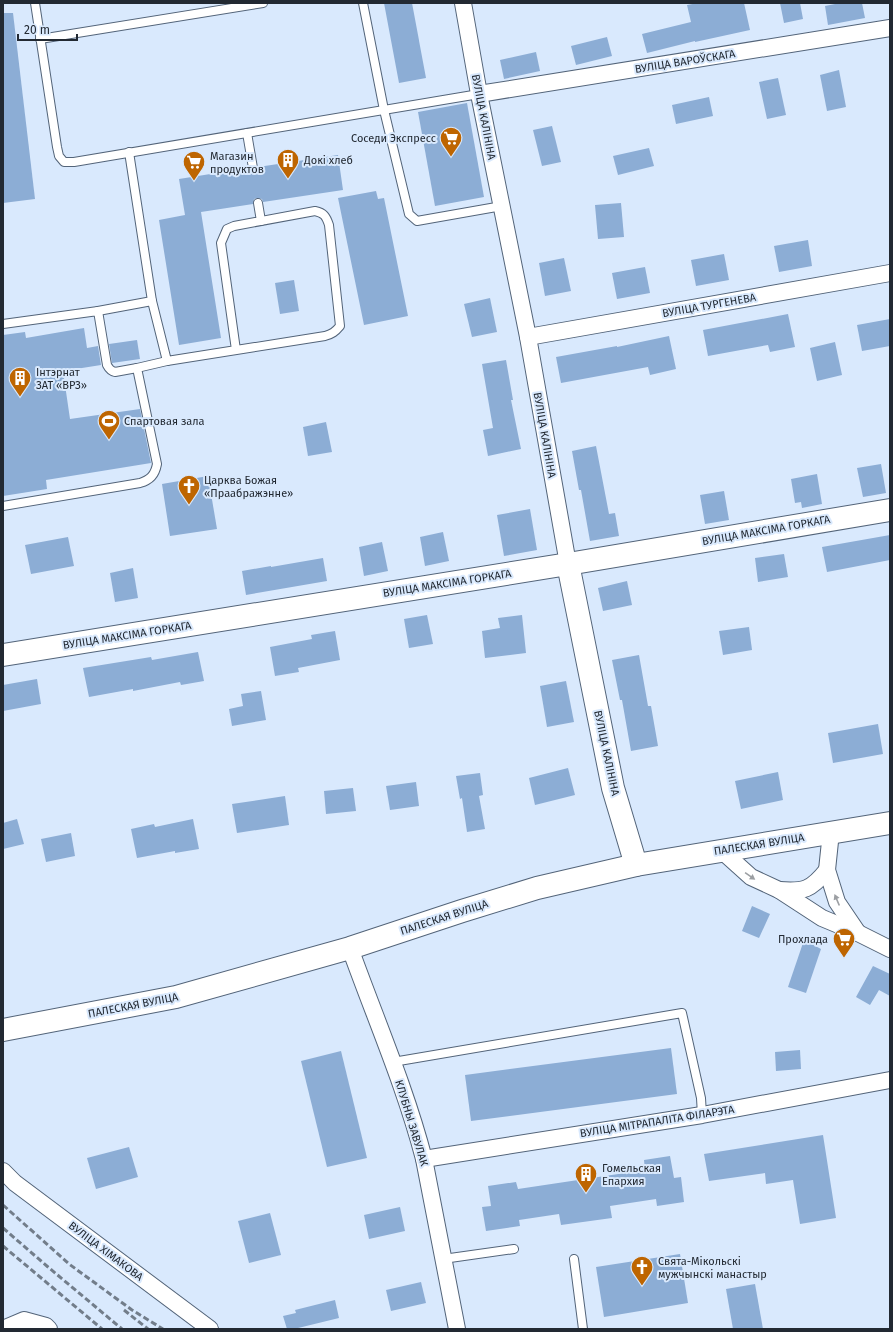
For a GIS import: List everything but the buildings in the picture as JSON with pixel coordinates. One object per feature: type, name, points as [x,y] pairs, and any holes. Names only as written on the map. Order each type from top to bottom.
[{"type":"street","name":"ВУЛІЦА КАЛІНІНА","points":[[463,3],[479,94],[528,337],[568,564],[613,788],[636,865]]},
{"type":"street","name":"ВУЛІЦА ВАРОЎСКАГА","points":[[479,94],[890,28]]},
{"type":"street","name":"ВУЛІЦА ТУРГЕНЕВА","points":[[528,337],[890,273]]},
{"type":"street","name":"ВУЛІЦА МАКСІМА ГОРКАГА","points":[[3,655],[568,564],[890,510]]},
{"type":"street","name":"ПАЛЕСКАЯ ВУЛІЦА","points":[[3,1030],[176,997],[350,948],[530,890],[636,865],[890,823]]},
{"type":"street","points":[[831,832],[827,870],[837,902],[858,933]]},
{"type":"street","points":[[721,850],[751,877],[779,890],[822,918],[858,933],[890,949]]},
{"type":"street","points":[[779,890],[795,891],[808,888],[819,880],[827,870]]},
{"type":"street","name":"КЛУБНЫ ЗАВУЛАК","points":[[350,948],[393,1062],[418,1137],[424,1159],[457,1329]]},
{"type":"street","name":"ВУЛІЦА МІТРАПАЛІТА ФІЛАРЭТА","points":[[424,1159],[702,1115],[890,1080]]},
{"type":"street","name":"ВУЛІЦА ХІМАКОВА","points":[[3,1171],[15,1183],[210,1329]]},
{"type":"street","points":[[3,1329],[24,1320],[46,1326],[49,1329]]},
{"type":"lane","points":[[35,3],[57,147],[59,156],[64,162],[74,162],[479,94]]},
{"type":"lane","points":[[40,38],[263,3]]},
{"type":"lane","points":[[364,3],[384,110],[409,214],[417,221],[502,206]]},
{"type":"lane","points":[[247,133],[253,168]]},
{"type":"lane","points":[[129,152],[152,301],[167,361]]},
{"type":"lane","points":[[258,203],[261,221]]},
{"type":"lane","points":[[98,311],[107,365],[109,369],[115,372],[167,361],[325,336],[332,334],[340,326],[329,224],[326,217],[322,213],[315,211],[234,226],[227,229],[222,243],[236,350]]},
{"type":"lane","points":[[3,324],[98,311],[152,301]]},
{"type":"lane","points":[[3,506],[140,483],[152,476],[156,471],[157,464],[137,368]]},
{"type":"lane","points":[[393,1062],[682,1013],[700,1098],[702,1115]]},
{"type":"lane","points":[[443,1259],[514,1249]]},
{"type":"lane","points":[[574,1259],[583,1329]]},
{"type":"railway","points":[[3,1205],[69,1264],[132,1310],[163,1329]]},
{"type":"railway","points":[[3,1228],[122,1329]]},
{"type":"railway","points":[[3,1246],[102,1329]]},
{"type":"railway","points":[[124,1310],[148,1329]]},
{"type":"place","name":"Соседи Экспресс","points":[[451,158]]},
{"type":"place","name":"Докі хлеб","points":[[288,180]]},
{"type":"place","name":"Магазин продуктов","points":[[194,182]]},
{"type":"place","name":"Інтэрнат ЗАТ «ВРЗ»","points":[[20,398]]},
{"type":"place","name":"Спартовая зала","points":[[109,440]]},
{"type":"place","name":"Царква Божая «Праабражэнне»","points":[[189,506]]},
{"type":"place","name":"Прохлада","points":[[844,958]]},
{"type":"place","name":"Гомельская Епархия","points":[[586,1194]]},
{"type":"place","name":"Свята-Мікольскі мужчынскі манастыр","points":[[642,1286]]}]
